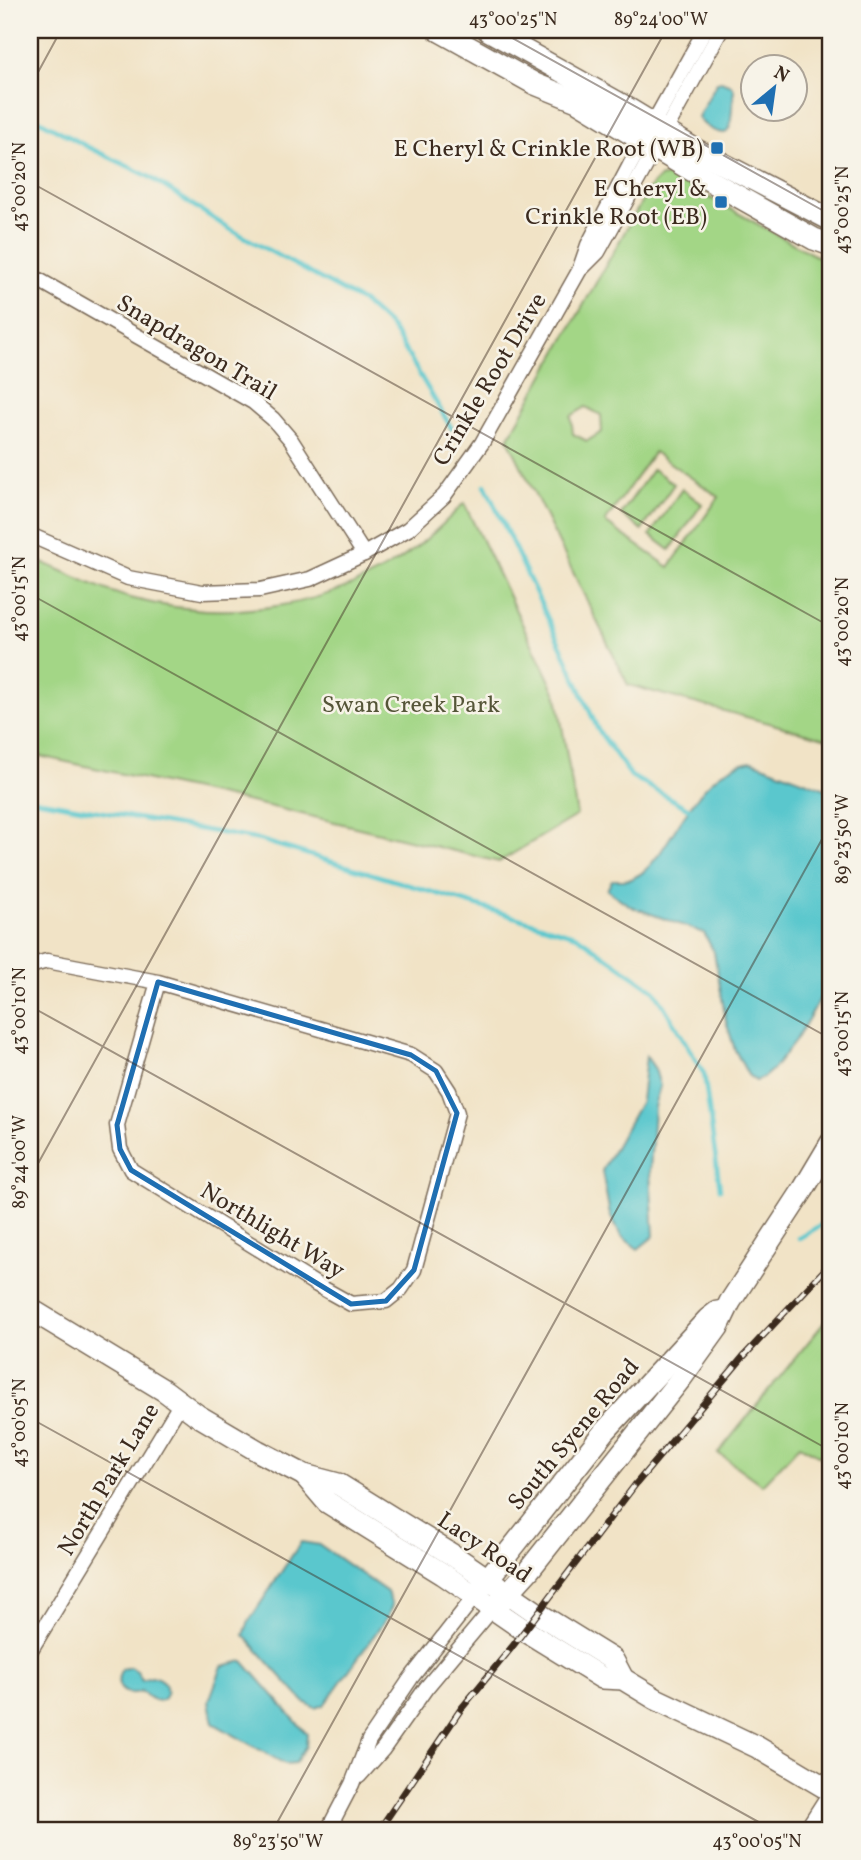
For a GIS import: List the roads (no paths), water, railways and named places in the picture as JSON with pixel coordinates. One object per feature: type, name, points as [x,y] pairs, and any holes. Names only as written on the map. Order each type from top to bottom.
[{"type":"street","points":[[438,30],[535,84],[742,175],[831,220]]},
{"type":"street","points":[[488,30],[814,239],[831,245]]},
{"type":"street","name":"Crinkle Root Drive","points":[[654,136],[705,30]]},
{"type":"street","name":"Crinkle Root Drive","points":[[30,535],[128,578],[202,592],[260,590],[310,579],[408,529],[444,496],[482,443],[579,271],[587,245],[721,30]]},
{"type":"street","name":"Snapdragon Trail","points":[[30,275],[253,402],[273,419],[291,440],[363,554]]},
{"type":"street","name":"Northlight Way","points":[[30,966],[47,961],[158,982],[411,1055],[436,1071],[449,1091],[457,1114],[414,1270],[401,1289],[386,1301],[351,1304],[131,1170],[120,1149],[117,1125],[158,982]]},
{"type":"street","name":"South Syene Road","points":[[352,1784],[383,1749],[426,1688],[529,1570],[682,1377],[718,1327],[730,1302],[831,1143]]},
{"type":"street","name":"South Syene Road","points":[[328,1830],[352,1784],[369,1740],[411,1678],[604,1432],[708,1319],[730,1302]]},
{"type":"street","name":"Lacy Road","points":[[30,1309],[258,1451],[304,1475],[338,1484],[454,1556],[481,1588],[500,1601],[537,1613],[614,1660],[623,1679],[656,1699],[757,1747],[831,1791]]},
{"type":"street","name":"North Park Lane","points":[[30,1651],[181,1403]]},
{"type":"street","points":[[806,1830],[831,1791]]},
{"type":"water","points":[[717,82],[731,85],[734,90],[730,128],[725,133],[710,128],[698,117]]},
{"type":"water","points":[[752,761],[831,791],[831,980],[796,1040],[773,1069],[756,1081],[748,1075],[735,1050],[726,1021],[714,952],[704,933],[632,907],[607,890],[612,880],[631,879],[648,867],[709,784],[736,765]]},
{"type":"water","points":[[646,1056],[655,1069],[660,1086],[654,1107],[650,1172],[654,1236],[638,1249],[621,1236],[610,1215],[602,1171],[641,1101]]},
{"type":"water","points":[[301,1542],[320,1545],[387,1592],[392,1605],[388,1616],[324,1705],[315,1708],[304,1702],[244,1635],[249,1621]]},
{"type":"water","points":[[243,1661],[307,1734],[306,1746],[295,1763],[285,1764],[213,1723],[209,1701],[222,1666]]},
{"type":"water","points":[[131,1667],[138,1672],[142,1680],[153,1677],[164,1683],[166,1694],[163,1699],[158,1701],[141,1691],[129,1693],[121,1689],[119,1675],[122,1669]]},
{"type":"waterway","points":[[30,115],[148,176],[228,228],[363,302],[392,328],[452,429]]},
{"type":"waterway","points":[[485,485],[598,730],[631,776],[689,809]]},
{"type":"waterway","points":[[30,799],[260,840],[577,936],[655,991],[704,1074],[720,1189]]},
{"type":"waterway","points":[[799,1238],[831,1219]]},
{"type":"railway","points":[[379,1830],[461,1709],[512,1647],[635,1485],[743,1357],[831,1263]]},
{"type":"place","name":"E Cheryl & Crinkle Root (WB)","points":[[717,148]]},
{"type":"place","name":"E Cheryl & Crinkle Root (EB)","points":[[721,202]]},
{"type":"park label","name":"Swan Creek Park","points":[[411,704]]}]
